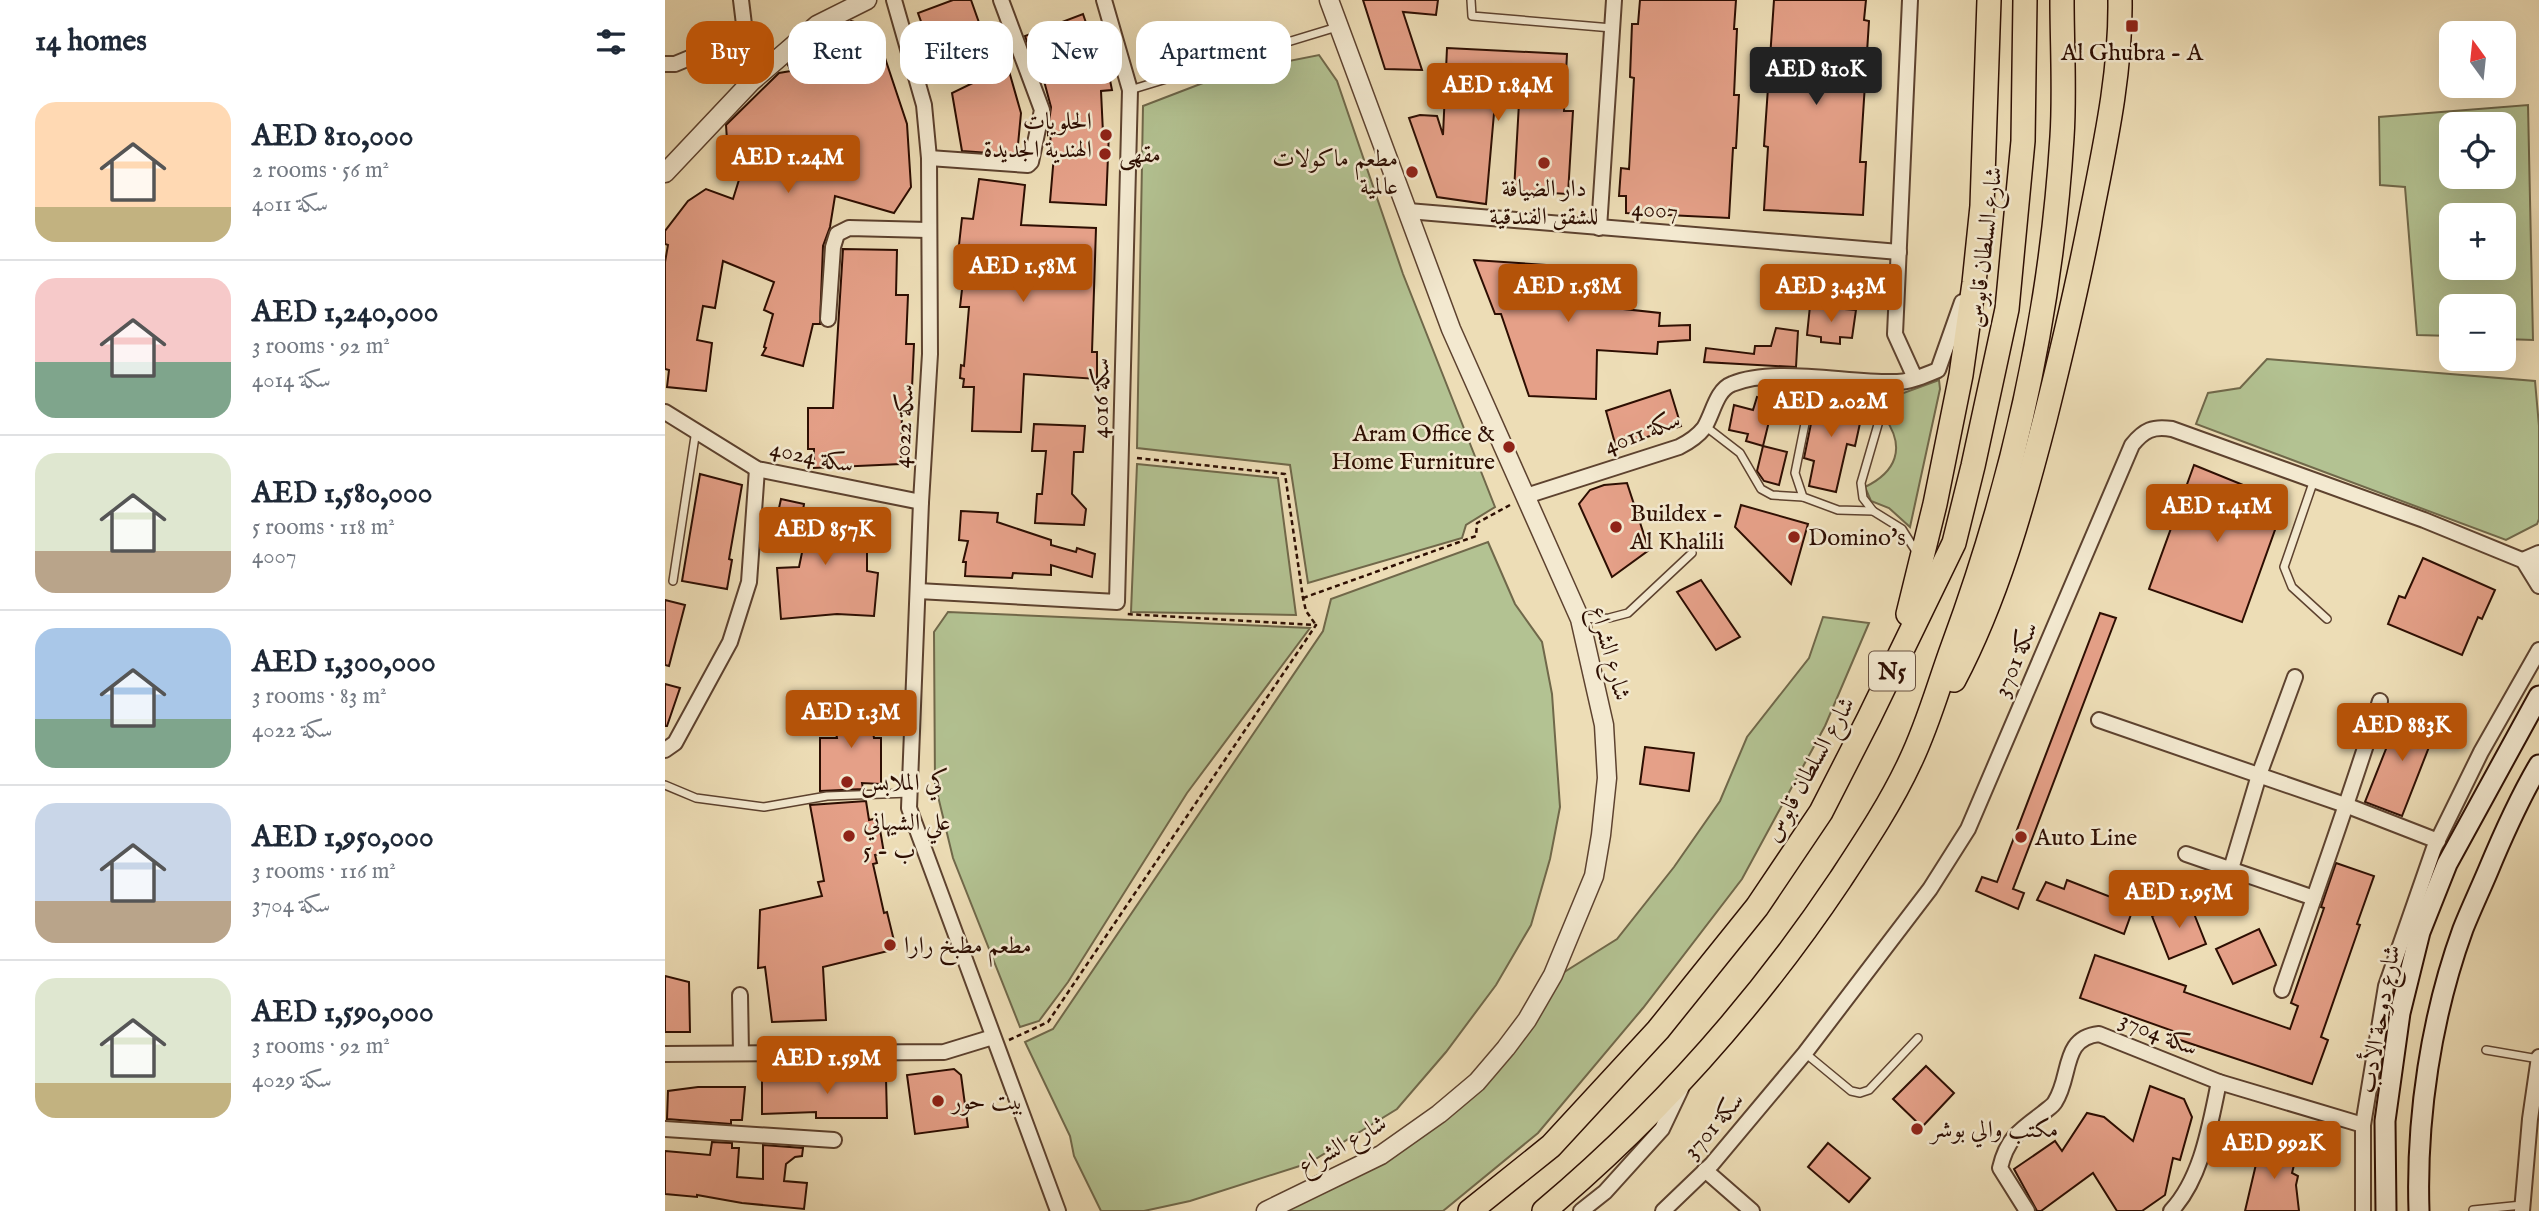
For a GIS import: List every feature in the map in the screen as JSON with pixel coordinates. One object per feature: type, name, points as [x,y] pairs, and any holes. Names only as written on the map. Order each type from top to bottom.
[{"type":"highway","points":[[1869,718],[1909,611],[1935,504],[1961,375],[1982,206],[1989,0]]},
{"type":"highway","name":"شارع السلطان قابوس","points":[[1470,1211],[1551,1146],[1658,1030],[1757,907],[1821,812],[1954,543],[2007,309],[2023,141],[2025,0]]},
{"type":"highway","name":"N5","points":[[1543,1211],[1608,1155],[1686,1077],[1803,935],[1858,853],[1911,760],[1971,598],[2003,497],[2032,372],[2049,276],[2062,135],[2061,0]]},
{"type":"highway","points":[[1911,760],[1968,652],[1998,580],[2032,468],[2076,292],[2110,119],[2120,0]]},
{"type":"main road","name":"شارع دوحة الأدب","points":[[2386,1211],[2385,1121],[2400,1013],[2420,932],[2447,864],[2539,696]]},
{"type":"main road","points":[[2419,1211],[2419,1159],[2427,1079],[2441,1002],[2463,930],[2498,846],[2539,765]]},
{"type":"street","points":[[741,0],[743,21]]},
{"type":"street","points":[[774,62],[817,25],[867,0]]},
{"type":"street","name":"سكة 4022","points":[[894,0],[924,105],[929,158],[930,354],[921,502],[909,808],[1058,1211]]},
{"type":"street","points":[[929,158],[1028,165],[1031,162],[1041,110],[1001,0]]},
{"type":"street","name":"سكة 4016","points":[[1104,0],[1130,90],[1117,602]]},
{"type":"street","name":"شارع الشراع","points":[[1265,1211],[1381,1155],[1439,1114],[1477,1082],[1506,1048],[1527,1020],[1553,975],[1594,876],[1607,778],[1604,725],[1580,619],[1451,329],[1329,0]]},
{"type":"street","points":[[1599,228],[1614,0]]},
{"type":"street","points":[[1910,0],[1895,334],[1915,379]]},
{"type":"street","points":[[665,64],[675,64],[686,59]]},
{"type":"street","points":[[665,173],[749,84]]},
{"type":"street","name":"4007","points":[[1408,211],[1899,252]]},
{"type":"street","points":[[828,319],[833,247],[837,234],[849,228],[928,230]]},
{"type":"street","name":"سكة 4011","points":[[1526,496],[1679,447],[1695,438],[1705,426],[1728,385],[1746,379],[1899,382],[1938,370],[1963,299],[1974,284]]},
{"type":"street","name":"سكة 4024","points":[[665,412],[757,469],[921,502]]},
{"type":"street","name":"سكة 3701","points":[[1663,1211],[1705,1170],[1805,1053],[1930,889],[1968,829],[2132,445],[2141,434],[2155,427],[2172,429],[2314,479],[2539,567]]},
{"type":"street","points":[[665,750],[675,744],[730,642],[749,582],[757,469]]},
{"type":"street","points":[[2539,553],[2523,560],[2539,586]]},
{"type":"street","points":[[918,591],[1117,602]]},
{"type":"street","points":[[2363,1211],[2363,1125],[2386,986],[2438,841],[2481,752],[2539,650]]},
{"type":"street","points":[[2231,869],[2259,775],[2295,677]]},
{"type":"street","points":[[2282,990],[2348,806],[2380,701]]},
{"type":"street","points":[[2099,720],[2348,806],[2438,841]]},
{"type":"street","points":[[2186,854],[2314,898]]},
{"type":"street","points":[[740,995],[741,1053]]},
{"type":"street","name":"سكة 3704","points":[[2027,1211],[2000,1168],[2004,1149],[2017,1133],[2055,1103],[2076,1042],[2085,1035],[2099,1034],[2219,1082],[2363,1125]]},
{"type":"street","points":[[665,1054],[944,1052],[995,1041]]},
{"type":"street","points":[[2522,1208],[2539,1058]]},
{"type":"street","points":[[1581,1211],[1605,1192],[1663,1129],[1686,1077]]},
{"type":"street","name":"سكة 3704","points":[[2171,1211],[2189,1183],[2200,1157],[2219,1082]]},
{"type":"street","points":[[665,1129],[834,1140]]},
{"type":"street","points":[[1705,1170],[1752,1211]]},
{"type":"lane","points":[[1471,0],[1472,16],[1612,28]]},
{"type":"lane","points":[[1130,90],[1339,26]]},
{"type":"lane","points":[[1803,497],[1795,473],[1814,379]]},
{"type":"lane","points":[[1899,382],[1879,421],[1861,483],[1863,498],[1873,511],[1902,529],[1917,553],[1919,570]]},
{"type":"lane","points":[[1705,426],[1740,453],[1761,489],[1772,495],[1803,497],[1837,510],[1873,511]]},
{"type":"lane","points":[[673,581],[697,430]]},
{"type":"lane","points":[[2314,479],[2284,567],[2292,587],[2327,619]]},
{"type":"lane","points":[[1580,619],[1609,618],[1629,613],[1692,552]]},
{"type":"lane","points":[[665,785],[696,798],[764,807],[827,796],[910,793]]},
{"type":"lane","points":[[1805,1053],[1851,1091],[1860,1093],[1869,1090],[1918,1038]]},
{"type":"lane","points":[[2486,1050],[2539,1058]]},
{"type":"lane","points":[[2473,1210],[2522,1208]]},
{"type":"path","points":[[1121,456],[1285,474],[1305,611],[1316,625]]},
{"type":"path","points":[[1303,598],[1476,536],[1477,523],[1526,496]]},
{"type":"path","points":[[1117,602],[1122,614],[1316,625]]},
{"type":"path","points":[[995,1041],[1048,1022],[1316,625]]},
{"type":"green space","points":[[1319,55],[1337,81],[1403,274],[1495,507],[1466,525],[1462,538],[1308,583],[1290,465],[1137,448],[1143,106],[1200,84],[1291,84],[1291,61]]},
{"type":"green space","points":[[2528,105],[2533,340],[2516,339],[2516,294],[2439,294],[2439,336],[2417,335],[2405,187],[2380,185],[2379,117],[2439,112],[2439,189],[2516,189],[2516,112],[2441,112]]},
{"type":"green space","points":[[2267,359],[2535,381],[2539,426],[2537,524],[2506,540],[2196,424],[2208,393],[2240,388]]},
{"type":"green space","points":[[1939,380],[1940,389],[1910,527],[1889,508],[1871,501],[1865,487],[1884,474],[1895,458],[1895,439],[1885,418],[1898,395]]},
{"type":"green space","points":[[1137,464],[1278,478],[1296,615],[1131,612]]},
{"type":"green space","points":[[1488,542],[1515,604],[1542,642],[1552,694],[1560,807],[1550,859],[1531,925],[1496,985],[1446,1052],[1397,1109],[1309,1163],[1190,1201],[1144,1211],[1101,1211],[1074,1156],[1070,1136],[1025,1042],[1053,1029],[1323,631],[1331,599]]},
{"type":"green space","points":[[948,612],[1310,628],[1187,793],[1068,982],[1039,1021],[1020,1027],[953,858],[935,784],[934,632]]},
{"type":"green space","points":[[1823,617],[1869,623],[1825,726],[1742,879],[1643,1008],[1538,1133],[1443,1211],[1279,1211],[1442,1119],[1558,976],[1617,939],[1674,867],[1720,801],[1747,737],[1809,658]]},
{"type":"building","points":[[953,0],[971,0],[978,21],[921,21],[918,13]]},
{"type":"building","points":[[1363,0],[1438,0],[1436,15],[1403,12],[1422,70],[1385,69]]},
{"type":"building","points":[[1640,0],[1736,0],[1734,95],[1739,95],[1729,218],[1626,213],[1626,196],[1619,196],[1621,168],[1629,169],[1634,78],[1630,77],[1632,24],[1638,24]]},
{"type":"building","points":[[1774,0],[1866,0],[1864,20],[1869,21],[1860,162],[1866,162],[1863,215],[1764,210],[1768,147],[1764,146]]},
{"type":"building","points":[[1083,14],[1085,21],[1065,21]]},
{"type":"building","points":[[1447,48],[1567,54],[1564,111],[1573,111],[1568,194],[1514,191],[1519,103],[1495,102],[1486,204],[1437,197],[1409,118],[1420,115],[1437,116],[1443,135]]},
{"type":"building","points":[[886,61],[907,124],[911,187],[894,213],[835,196],[830,227],[823,246],[820,324],[813,324],[803,366],[762,355],[773,314],[764,310],[774,282],[723,261],[715,308],[703,306],[697,340],[712,343],[706,391],[667,387],[669,370],[665,369],[665,262],[668,245],[665,244],[665,231],[688,201],[706,189],[733,199],[748,151],[727,140],[726,125],[768,84],[774,84],[774,78],[779,73],[788,72],[788,84],[886,84]]},
{"type":"building","points":[[971,84],[1013,84],[1021,113],[1017,155],[962,151],[952,93]]},
{"type":"building","points":[[1045,84],[1111,84],[1112,90],[1101,91],[1103,133],[1109,132],[1106,205],[1050,202],[1054,155],[1049,154],[1051,107]]},
{"type":"building","points":[[979,179],[1025,185],[1021,225],[1096,228],[1092,352],[1097,352],[1097,379],[1024,374],[1021,432],[972,431],[974,387],[963,387],[964,379],[960,378],[961,365],[964,366],[969,307],[960,307],[967,246],[959,245],[962,218],[973,219]]},
{"type":"building","points":[[843,249],[897,250],[896,295],[908,295],[906,344],[914,344],[911,410],[902,409],[901,464],[814,468],[814,449],[808,449],[808,408],[833,408]]},
{"type":"building","points":[[1474,260],[1605,269],[1604,283],[1628,285],[1624,309],[1660,313],[1659,326],[1690,325],[1690,340],[1658,342],[1657,354],[1597,350],[1596,399],[1529,396],[1501,314],[1495,314]]},
{"type":"building","points":[[1810,306],[1856,310],[1852,338],[1840,337],[1840,344],[1821,342],[1821,337],[1807,335]]},
{"type":"building","points":[[1776,328],[1798,331],[1796,367],[1704,362],[1706,348],[1754,354],[1755,346],[1771,346]]},
{"type":"building","points":[[1670,390],[1681,426],[1616,447],[1606,411]]},
{"type":"building","points":[[1817,394],[1864,405],[1855,446],[1847,444],[1836,492],[1809,486],[1814,461],[1804,458]]},
{"type":"building","points":[[1757,397],[1774,401],[1763,446],[1746,441],[1748,434],[1729,430],[1734,405],[1753,410]]},
{"type":"building","points":[[1034,424],[1085,426],[1083,452],[1074,452],[1072,494],[1086,509],[1084,525],[1035,523],[1037,494],[1042,494],[1046,451],[1032,451]]},
{"type":"building","points":[[1763,446],[1787,452],[1779,485],[1764,481],[1757,471]]},
{"type":"building","points":[[2194,465],[2285,502],[2242,622],[2149,589]]},
{"type":"building","points":[[700,474],[742,485],[729,559],[732,560],[727,589],[682,581]]},
{"type":"building","name":"Buildex - Al Khalili","points":[[1627,483],[1649,550],[1612,577],[1579,504],[1590,490],[1604,485]]},
{"type":"building","points":[[781,499],[804,504],[802,517],[867,522],[867,571],[878,573],[874,616],[837,614],[781,619],[777,568],[799,567],[804,543],[773,535]]},
{"type":"building","points":[[1741,505],[1808,524],[1791,584],[1735,527]]},
{"type":"building","points":[[961,511],[998,513],[997,522],[1051,540],[1051,545],[1076,552],[1077,548],[1095,554],[1092,577],[1051,565],[1051,575],[1013,573],[1012,578],[965,576],[966,562],[963,562],[968,541],[959,540]]},
{"type":"building","points":[[2423,558],[2495,590],[2482,619],[2478,617],[2462,655],[2388,624],[2399,596],[2405,598]]},
{"type":"building","points":[[1701,580],[1740,637],[1716,650],[1677,592]]},
{"type":"building","points":[[665,600],[685,605],[669,666],[665,665]]},
{"type":"building","points":[[2100,613],[2116,618],[2013,889],[2024,893],[2018,909],[1976,891],[1982,877],[1997,882]]},
{"type":"building","points":[[665,684],[680,688],[667,726],[665,726]]},
{"type":"building","points":[[867,699],[874,738],[881,738],[881,784],[862,783],[863,789],[820,791],[820,738],[837,738],[831,705]]},
{"type":"building","points":[[2401,711],[2438,724],[2402,816],[2365,802]]},
{"type":"building","points":[[1645,747],[1694,753],[1689,791],[1640,784]]},
{"type":"building","points":[[866,801],[869,820],[878,818],[884,853],[875,855],[877,863],[873,864],[884,913],[887,912],[896,949],[823,967],[826,1020],[772,1022],[765,967],[758,968],[760,910],[822,896],[818,882],[824,881],[810,805]]},
{"type":"building","points":[[2336,863],[2374,876],[2321,1037],[2328,1040],[2312,1084],[2174,1038],[2176,1032],[2080,998],[2095,955],[2186,986],[2184,992],[2290,1029],[2298,1006],[2291,1003],[2324,908],[2321,907]]},
{"type":"building","points":[[2067,880],[2134,906],[2124,934],[2037,900],[2046,882],[2064,889]]},
{"type":"building","points":[[2189,901],[2206,944],[2169,959],[2152,916]]},
{"type":"building","points":[[2259,929],[2276,965],[2233,984],[2216,949]]},
{"type":"building","points":[[665,976],[689,982],[690,1032],[665,1032]]},
{"type":"building","points":[[1926,1066],[1954,1093],[1922,1127],[1893,1099]]},
{"type":"building","name":"بيت حور","points":[[954,1069],[961,1075],[968,1127],[915,1134],[907,1075]]},
{"type":"building","points":[[816,1074],[875,1074],[877,1080],[886,1078],[887,1118],[816,1118],[816,1112],[762,1114],[762,1078],[816,1077]]},
{"type":"building","points":[[2150,1086],[2184,1099],[2192,1117],[2180,1160],[2173,1158],[2165,1195],[2142,1211],[2117,1211],[2093,1173],[2041,1211],[2037,1211],[2014,1169],[2055,1141],[2062,1151],[2087,1113],[2104,1117],[2133,1141]]},
{"type":"building","points":[[698,1087],[745,1087],[742,1120],[731,1120],[731,1124],[667,1119],[668,1091]]},
{"type":"building","points":[[712,1142],[732,1143],[732,1148],[739,1148],[737,1177],[763,1179],[763,1145],[803,1148],[802,1156],[795,1157],[786,1164],[784,1181],[807,1183],[804,1209],[697,1195],[665,1194],[665,1151],[710,1155]]},
{"type":"building","points":[[1828,1143],[1870,1178],[1849,1202],[1808,1167]]},
{"type":"building","points":[[2261,1143],[2291,1148],[2297,1153],[2292,1173],[2298,1176],[2296,1185],[2299,1211],[2245,1211]]},
{"type":"place","name":"Al Ghubra - A","points":[[2132,26]]},
{"type":"place","name":"الحلويات الهندية الجديدة","points":[[1106,135]]},
{"type":"place","name":"مقهى","points":[[1105,154]]},
{"type":"place","name":"دار الضيافة للشقق الفندقية","points":[[1544,163]]},
{"type":"place","name":"مطعم ماكولات عالمية","points":[[1412,172]]},
{"type":"place","name":"Aram Office & Home Furniture","points":[[1509,447]]},
{"type":"place","name":"Buildex - Al Khalili","points":[[1616,527]]},
{"type":"place","name":"Domino's","points":[[1794,537]]},
{"type":"place","name":"كي الملابس","points":[[847,782]]},
{"type":"place","name":"علي الشيهاني ب - 5","points":[[849,836]]},
{"type":"place","name":"Auto Line","points":[[2021,837]]},
{"type":"place","name":"مطعم مطبخ رارا","points":[[890,945]]},
{"type":"place","name":"بيت حور","points":[[938,1101]]},
{"type":"place","name":"مكتب والي بوشر","points":[[1917,1129]]}]
